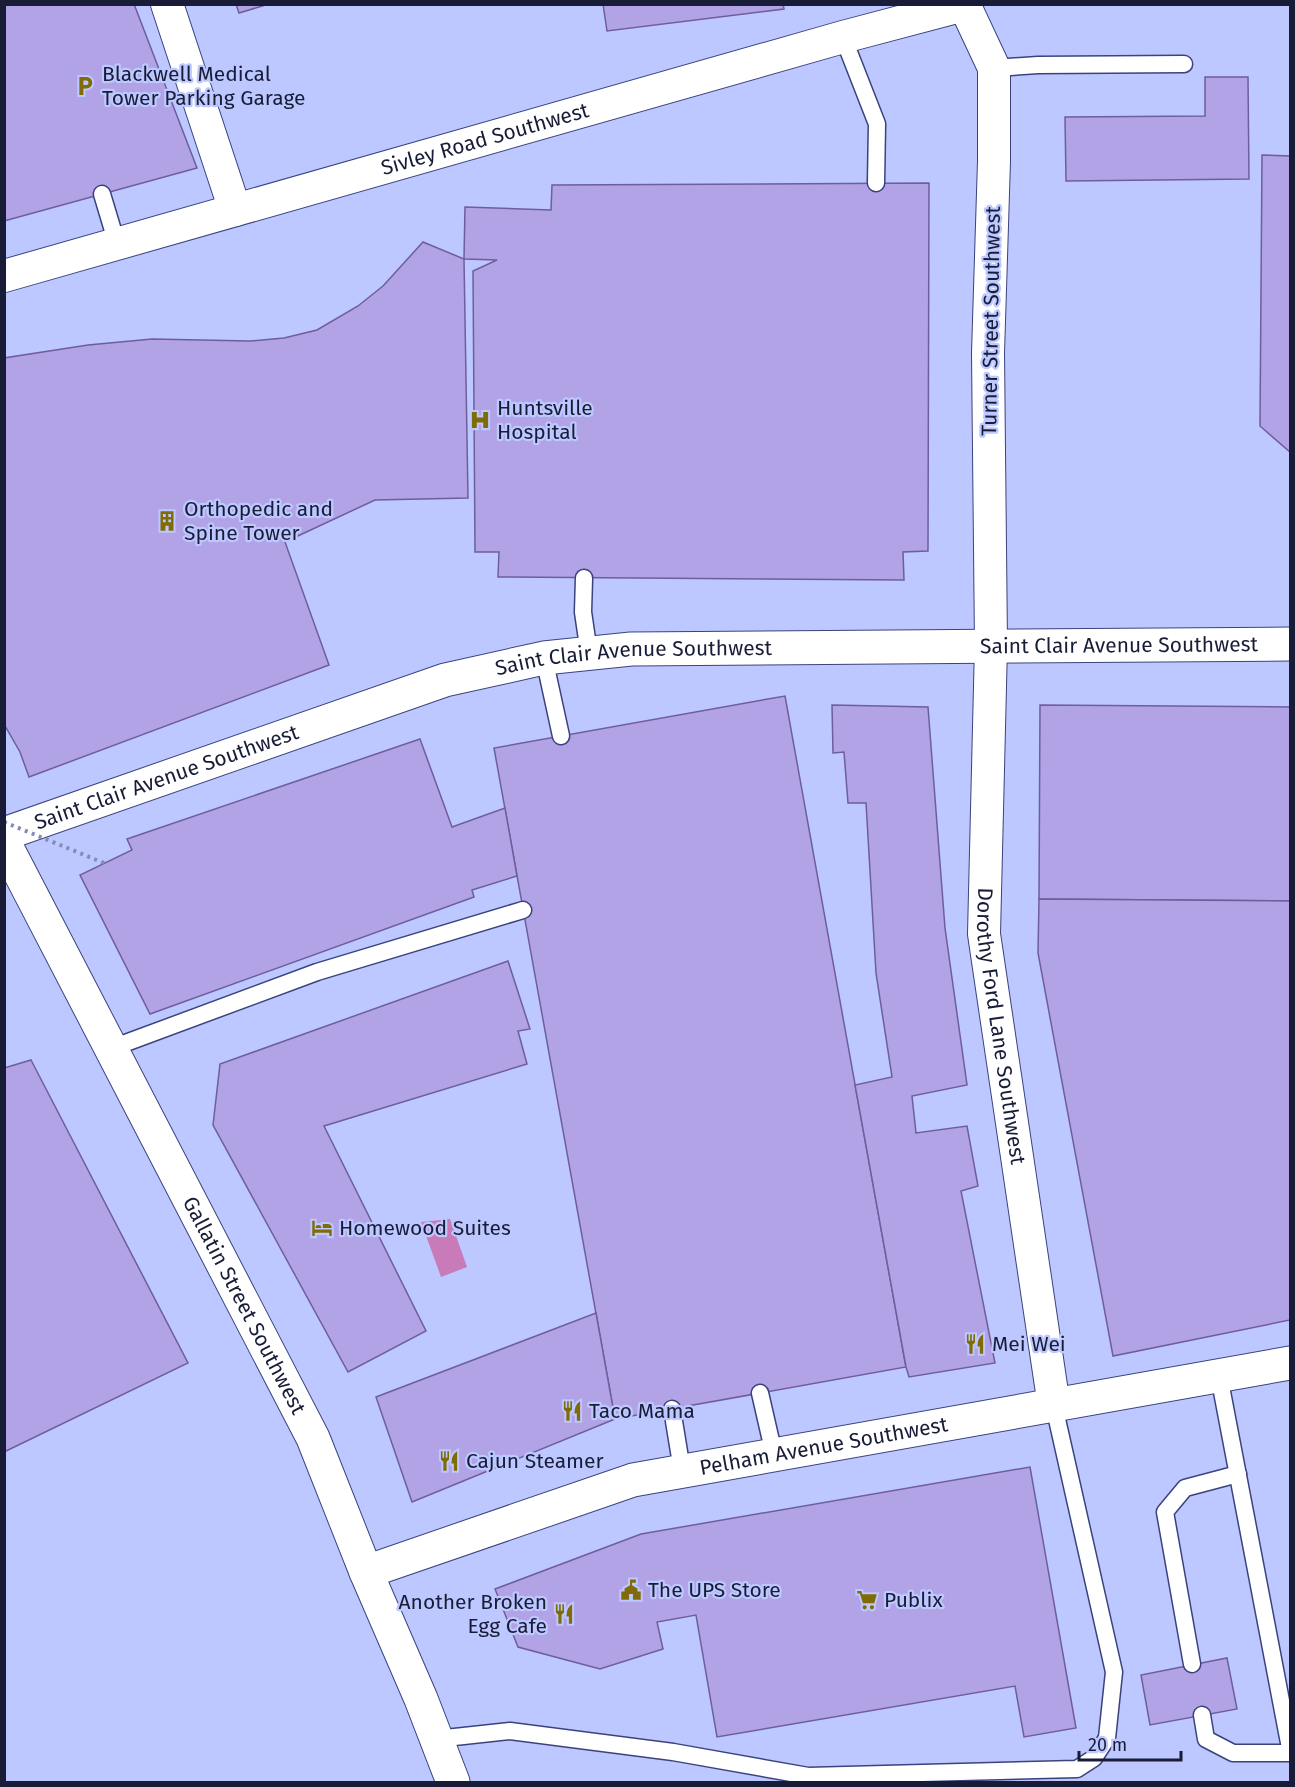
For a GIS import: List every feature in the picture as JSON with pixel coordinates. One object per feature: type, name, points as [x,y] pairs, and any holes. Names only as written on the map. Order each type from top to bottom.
[{"type":"street","points":[[167,4],[235,210]]},
{"type":"street","name":"Sivley Road Southwest","points":[[4,276],[843,36],[964,5]]},
{"type":"street","name":"Turner Street Southwest","points":[[964,5],[994,68],[994,161],[988,353],[991,645]]},
{"type":"street","name":"Saint Clair Avenue Southwest","points":[[4,834],[445,680],[544,658],[631,649],[1290,644]]},
{"type":"street","name":"Dorothy Ford Lane Southwest","points":[[991,645],[984,934],[1054,1406]]},
{"type":"street","name":"Gallatin Street Southwest","points":[[4,842],[314,1438],[366,1572],[453,1782]]},
{"type":"street","name":"Pelham Avenue Southwest","points":[[366,1572],[633,1480],[1290,1363]]},
{"type":"lane","points":[[843,36],[877,124],[876,183]]},
{"type":"lane","points":[[994,68],[1038,65],[1184,64]]},
{"type":"lane","points":[[102,194],[117,244]]},
{"type":"lane","points":[[584,578],[583,612],[589,652]]},
{"type":"lane","points":[[544,658],[561,736]]},
{"type":"lane","points":[[111,1048],[317,972],[523,910]]},
{"type":"lane","points":[[1219,1376],[1290,1748]]},
{"type":"lane","points":[[760,1393],[774,1454]]},
{"type":"lane","points":[[436,1738],[510,1731],[673,1752],[808,1776],[1077,1768],[1094,1758],[1107,1738],[1114,1672],[1054,1406]]},
{"type":"lane","points":[[672,1409],[682,1470]]},
{"type":"lane","points":[[1192,1664],[1165,1512],[1185,1488],[1238,1474]]},
{"type":"lane","points":[[1202,1715],[1206,1739],[1233,1753],[1290,1753]]},
{"type":"path","points":[[4,822],[104,863]]},
{"type":"shaded area","points":[[450,1219],[467,1267],[441,1277],[421,1222]]},
{"type":"building","name":"Blackwell Medical Tower Parking Garage","points":[[4,4],[134,4],[197,168],[4,221]]},
{"type":"building","points":[[236,4],[269,4],[239,13]]},
{"type":"building","points":[[603,4],[783,4],[784,9],[607,31]]},
{"type":"building","points":[[1205,77],[1248,77],[1249,179],[1066,181],[1065,117],[1205,116]]},
{"type":"building","points":[[1262,155],[1290,156],[1290,452],[1260,426]]},
{"type":"building","points":[[929,183],[928,551],[903,552],[904,580],[498,577],[499,552],[475,552],[473,271],[497,260],[464,259],[465,207],[551,210],[552,185]]},
{"type":"building","name":"Orthopedic and Spine Tower","points":[[423,242],[464,259],[468,498],[375,500],[285,542],[329,665],[29,777],[20,752],[4,724],[4,358],[88,345],[152,339],[250,341],[284,338],[317,330],[358,306],[383,286]]},
{"type":"building","points":[[785,696],[906,1367],[615,1419],[494,748]]},
{"type":"building","points":[[832,705],[928,707],[945,928],[967,1085],[912,1096],[916,1133],[967,1126],[978,1186],[961,1191],[995,1363],[909,1377],[906,1367],[855,1085],[892,1077],[876,973],[866,803],[848,803],[844,752],[833,753]]},
{"type":"building","points":[[1040,705],[1290,707],[1290,901],[1039,899]]},
{"type":"building","points":[[420,739],[452,827],[505,808],[517,876],[472,890],[474,897],[150,1014],[80,875],[132,850],[127,839]]},
{"type":"building","points":[[1039,899],[1290,901],[1290,1320],[1113,1356],[1038,953]]},
{"type":"building","name":"Homewood Suites","points":[[508,961],[530,1029],[518,1031],[527,1064],[324,1126],[426,1331],[348,1372],[213,1125],[220,1064]]},
{"type":"building","points":[[31,1060],[188,1363],[4,1452],[4,1068]]},
{"type":"building","points":[[596,1313],[615,1419],[412,1502],[376,1397]]},
{"type":"building","points":[[1030,1467],[1076,1728],[1024,1737],[1015,1686],[717,1737],[696,1615],[657,1622],[663,1649],[600,1669],[518,1647],[495,1589],[641,1534]]},
{"type":"building","points":[[1227,1658],[1237,1709],[1150,1725],[1141,1675]]},
{"type":"place","name":"Blackwell Medical Tower Parking Garage","points":[[85,86]]},
{"type":"place","name":"Huntsville Hospital","points":[[480,420]]},
{"type":"place","name":"Orthopedic and Spine Tower","points":[[167,521]]},
{"type":"place","name":"Homewood Suites","points":[[322,1228]]},
{"type":"place","name":"Mei Wei","points":[[975,1344]]},
{"type":"place","name":"Taco Mama","points":[[572,1411]]},
{"type":"place","name":"Cajun Steamer","points":[[449,1461]]},
{"type":"place","name":"The UPS Store","points":[[631,1590]]},
{"type":"place","name":"Publix","points":[[867,1600]]},
{"type":"place","name":"Another Broken Egg Cafe","points":[[564,1614]]}]
